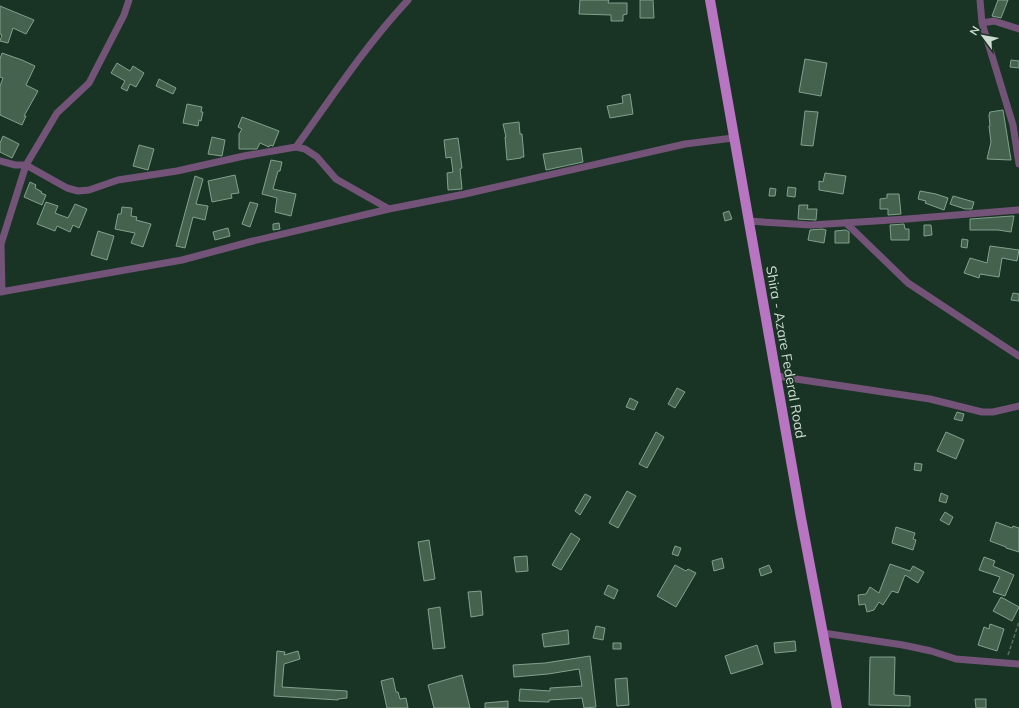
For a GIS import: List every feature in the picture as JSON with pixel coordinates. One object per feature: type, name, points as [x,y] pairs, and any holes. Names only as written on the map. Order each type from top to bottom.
[{"type":"main road","name":"Shira - Azare Federal Road","points":[[710,0],[733,138],[837,708]]},
{"type":"street","points":[[129,0],[124,15],[89,84],[57,113],[26,165],[1,244],[1,292],[182,260],[252,241],[389,209],[465,194],[685,144],[733,138]]},
{"type":"street","points":[[296,147],[351,70],[389,21],[408,0]]},
{"type":"street","points":[[980,0],[982,23],[1016,126],[1019,164]]},
{"type":"street","points":[[982,23],[994,21],[1019,29]]},
{"type":"street","points":[[0,161],[15,165],[26,165],[67,188],[78,191],[89,190],[118,180],[177,171],[244,156],[296,147],[305,149],[317,157],[336,179],[389,209]]},
{"type":"street","points":[[748,221],[811,225],[1019,210]]},
{"type":"street","points":[[846,222],[908,283],[1019,356]]},
{"type":"street","points":[[776,376],[930,399],[982,412],[993,412],[1019,406]]},
{"type":"street","points":[[823,633],[902,645],[931,651],[956,659],[1019,664]]},
{"type":"path","points":[[1004,662],[1009,653],[1019,622]]},
{"type":"building","points":[[580,0],[609,0],[608,3],[627,3],[627,14],[623,15],[623,21],[611,21],[611,15],[579,14]]},
{"type":"building","points":[[640,0],[653,0],[654,18],[640,18]]},
{"type":"building","points":[[998,0],[1008,0],[1001,18],[992,16]]},
{"type":"building","points":[[0,6],[34,20],[26,34],[13,28],[8,43],[0,41],[2,35],[0,34]]},
{"type":"building","points":[[2,53],[35,66],[26,85],[38,91],[24,116],[26,116],[22,125],[0,115],[0,86],[3,78],[0,77],[0,59]]},
{"type":"building","points":[[805,59],[827,63],[821,96],[799,92]]},
{"type":"building","points":[[1011,60],[1019,61],[1019,68],[1010,67]]},
{"type":"building","points":[[117,63],[130,71],[133,66],[144,73],[136,87],[130,84],[127,91],[121,88],[125,81],[111,73]]},
{"type":"building","points":[[159,79],[176,88],[173,94],[156,86]]},
{"type":"building","points":[[630,94],[633,114],[610,118],[607,106],[623,103],[622,96]]},
{"type":"building","points":[[187,104],[202,107],[201,112],[203,112],[198,126],[183,123]]},
{"type":"building","points":[[1003,110],[1011,160],[987,159],[991,142],[989,115],[990,112]]},
{"type":"building","points":[[805,111],[818,112],[813,146],[801,145]]},
{"type":"building","points":[[242,117],[279,131],[273,146],[270,145],[269,147],[260,143],[257,149],[239,149],[239,134],[242,129],[238,127]]},
{"type":"building","points":[[519,122],[520,134],[522,134],[524,157],[507,160],[506,137],[503,124]]},
{"type":"building","points":[[3,136],[19,144],[12,158],[0,152],[0,143]]},
{"type":"building","points":[[212,137],[225,140],[222,156],[208,154]]},
{"type":"building","points":[[458,138],[462,168],[460,169],[462,189],[448,190],[447,173],[453,172],[451,157],[446,158],[444,140]]},
{"type":"building","points":[[139,145],[154,149],[148,170],[133,166]]},
{"type":"building","points":[[581,148],[583,162],[546,170],[543,154]]},
{"type":"building","points":[[271,160],[282,162],[273,189],[296,194],[291,216],[275,212],[277,198],[262,194]]},
{"type":"building","points":[[825,173],[846,176],[843,194],[819,190],[819,181],[823,182]]},
{"type":"building","points":[[235,175],[239,193],[231,194],[232,198],[212,202],[208,181]]},
{"type":"building","points":[[195,176],[203,179],[196,204],[208,206],[205,220],[193,217],[185,248],[176,246]]},
{"type":"building","points":[[30,182],[36,185],[35,188],[42,192],[41,193],[46,195],[42,205],[24,197]]},
{"type":"building","points":[[788,187],[796,188],[795,197],[787,196]]},
{"type":"building","points":[[770,188],[776,189],[775,196],[769,196]]},
{"type":"building","points":[[920,191],[948,198],[944,210],[925,203],[926,201],[918,199]]},
{"type":"building","points":[[887,194],[899,194],[901,214],[888,215],[888,209],[880,209],[880,199],[887,198]]},
{"type":"building","points":[[953,196],[974,202],[972,209],[965,209],[950,204]]},
{"type":"building","points":[[46,202],[58,206],[55,213],[68,218],[75,204],[87,209],[79,228],[73,225],[70,232],[57,226],[55,231],[37,224]]},
{"type":"building","points":[[250,202],[258,204],[250,227],[242,224]]},
{"type":"building","points":[[799,205],[808,205],[807,209],[817,209],[816,220],[798,219]]},
{"type":"building","points":[[122,207],[132,208],[131,216],[137,217],[136,220],[151,224],[143,247],[131,243],[135,233],[115,229],[118,214],[121,214]]},
{"type":"building","points":[[729,211],[732,219],[725,221],[723,213]]},
{"type":"building","points":[[1014,216],[1011,232],[998,230],[970,230],[970,219]]},
{"type":"building","points":[[279,223],[280,229],[273,230],[273,224]]},
{"type":"building","points":[[904,224],[905,229],[909,229],[909,240],[891,240],[890,225]]},
{"type":"building","points":[[924,225],[931,225],[932,235],[924,236]]},
{"type":"building","points":[[228,228],[230,236],[215,240],[213,232]]},
{"type":"building","points":[[810,230],[826,230],[824,243],[808,240]]},
{"type":"building","points":[[846,230],[849,232],[849,243],[835,243],[835,231]]},
{"type":"building","points":[[98,231],[114,236],[107,260],[91,255]]},
{"type":"building","points":[[962,239],[968,240],[967,248],[961,247]]},
{"type":"building","points":[[990,246],[1019,250],[1017,261],[1002,258],[999,277],[980,274],[979,278],[964,273],[970,258],[987,263]]},
{"type":"building","points":[[1013,293],[1019,294],[1019,301],[1011,300]]},
{"type":"building","points":[[677,388],[685,392],[675,408],[668,404]]},
{"type":"building","points":[[630,398],[638,402],[634,410],[626,407]]},
{"type":"building","points":[[957,412],[964,414],[962,421],[954,419]]},
{"type":"building","points":[[656,432],[664,437],[647,468],[639,464]]},
{"type":"building","points":[[946,432],[964,440],[956,459],[937,451]]},
{"type":"building","points":[[915,463],[922,464],[921,471],[914,470]]},
{"type":"building","points":[[627,491],[636,496],[618,528],[609,523]]},
{"type":"building","points":[[941,493],[948,496],[946,503],[939,501]]},
{"type":"building","points":[[585,494],[591,497],[580,515],[575,511]]},
{"type":"building","points":[[945,512],[953,517],[949,525],[940,520]]},
{"type":"building","points":[[996,522],[1012,528],[1013,526],[1019,528],[1019,552],[990,541]]},
{"type":"building","points":[[896,527],[915,533],[913,539],[916,540],[913,550],[892,543]]},
{"type":"building","points":[[571,533],[580,539],[561,570],[552,565]]},
{"type":"building","points":[[429,540],[435,579],[424,581],[418,542]]},
{"type":"building","points":[[675,546],[681,548],[678,556],[672,554]]},
{"type":"building","points":[[527,556],[528,571],[516,572],[514,557]]},
{"type":"building","points":[[984,557],[995,561],[993,566],[1014,575],[1005,596],[993,592],[1000,577],[979,570]]},
{"type":"building","points":[[722,558],[724,568],[714,571],[712,561]]},
{"type":"building","points":[[890,564],[910,571],[913,566],[924,572],[918,583],[905,575],[898,593],[892,591],[883,605],[879,602],[874,610],[867,612],[865,604],[859,605],[858,595],[866,594],[870,587],[879,593]]},
{"type":"building","points":[[675,565],[686,571],[688,569],[696,573],[676,607],[657,596]]},
{"type":"building","points":[[769,565],[772,572],[761,576],[759,569]]},
{"type":"building","points":[[608,585],[618,590],[614,599],[604,594]]},
{"type":"building","points":[[481,591],[483,615],[471,617],[468,592]]},
{"type":"building","points":[[1001,597],[1019,607],[1012,621],[993,611]]},
{"type":"building","points":[[440,607],[445,648],[433,649],[428,609]]},
{"type":"building","points":[[990,624],[1004,629],[997,651],[978,645],[984,627],[989,629]]},
{"type":"building","points":[[596,626],[605,628],[603,640],[593,638]]},
{"type":"building","points":[[568,630],[569,644],[544,647],[542,634]]},
{"type":"building","points":[[795,641],[796,651],[775,653],[774,643]]},
{"type":"building","points":[[613,643],[621,643],[621,649],[613,649]]},
{"type":"building","points":[[757,645],[763,664],[731,674],[725,656]]},
{"type":"building","points":[[277,651],[285,652],[284,655],[298,651],[300,659],[284,664],[282,687],[347,691],[347,698],[338,700],[274,696]]},
{"type":"building","points":[[590,656],[596,707],[584,708],[582,698],[549,700],[549,702],[519,701],[520,689],[550,691],[550,688],[582,686],[579,669],[514,677],[513,665],[545,663]]},
{"type":"building","points":[[870,657],[895,657],[894,695],[910,696],[910,706],[869,705]]},
{"type":"building","points":[[462,675],[470,708],[434,708],[428,685]]},
{"type":"building","points":[[393,678],[396,692],[398,692],[400,699],[406,698],[408,708],[387,708],[381,681]]},
{"type":"building","points":[[627,678],[629,705],[617,706],[615,679]]},
{"type":"building","points":[[975,699],[986,699],[986,708],[976,708]]},
{"type":"building","points":[[508,701],[508,708],[485,708],[485,703]]}]
